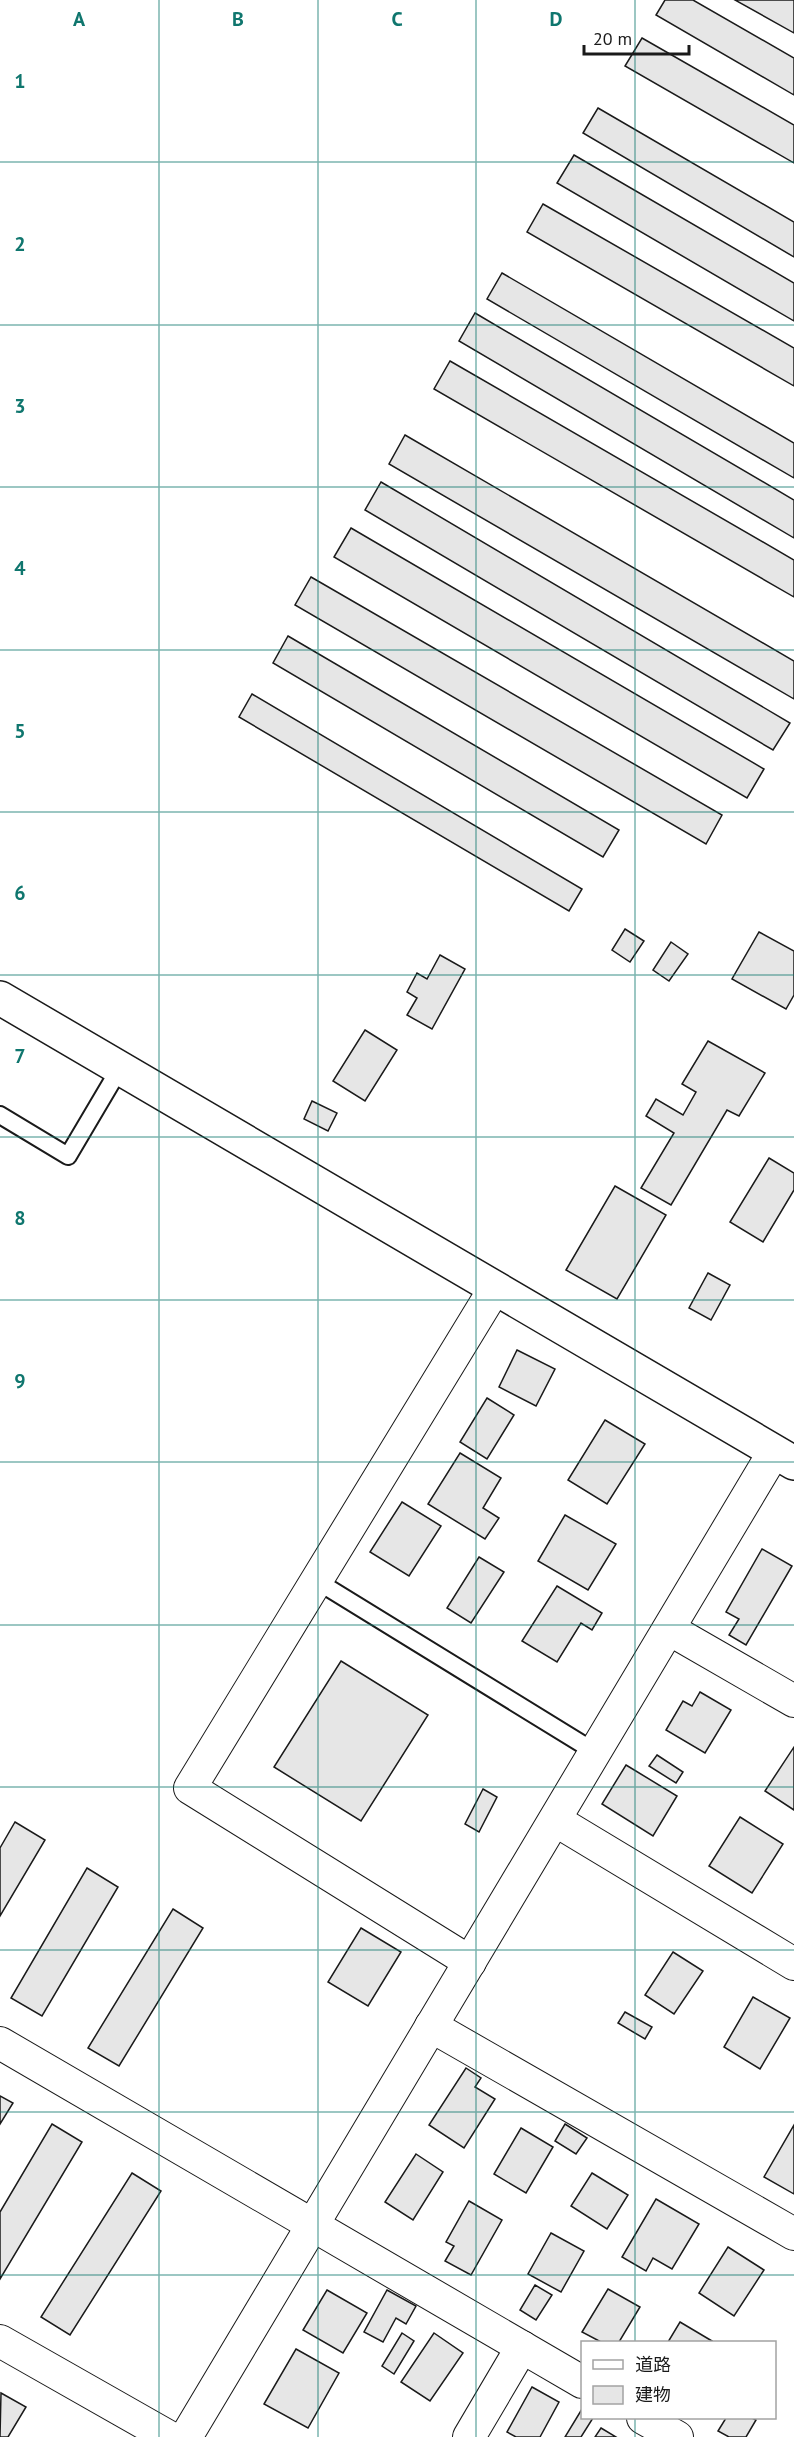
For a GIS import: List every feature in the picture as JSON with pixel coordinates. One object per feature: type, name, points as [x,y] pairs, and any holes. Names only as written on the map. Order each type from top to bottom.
[{"type":"street","points":[[0,998],[784,1458],[669,1629],[186,2437]]},
{"type":"street","points":[[470,1962],[190,1788],[495,1288]]},
{"type":"street","points":[[669,1629],[794,1701]]},
{"type":"street","points":[[555,1820],[794,1964]]},
{"type":"street","points":[[432,2026],[794,2234]]},
{"type":"street","points":[[0,2043],[581,2381]]},
{"type":"street","points":[[0,2341],[169,2437]]},
{"type":"street","points":[[470,2437],[522,2347]]},
{"type":"street","points":[[645,2419],[676,2437]]},
{"type":"lane","points":[[0,1115],[68,1156],[120,1068]]},
{"type":"lane","points":[[317,1581],[595,1752]]},
{"type":"building","points":[[665,0],[693,0],[794,58],[794,95],[656,15]]},
{"type":"building","points":[[735,0],[794,0],[794,33]]},
{"type":"building","points":[[642,38],[794,125],[794,163],[625,66]]},
{"type":"building","points":[[598,108],[794,222],[794,257],[583,133]]},
{"type":"building","points":[[574,155],[794,283],[794,321],[557,183]]},
{"type":"building","points":[[543,204],[794,348],[794,386],[527,232]]},
{"type":"building","points":[[502,273],[794,443],[794,478],[487,299]]},
{"type":"building","points":[[475,313],[794,500],[794,538],[459,341]]},
{"type":"building","points":[[450,361],[794,560],[794,597],[434,389]]},
{"type":"building","points":[[405,435],[794,661],[794,699],[389,464]]},
{"type":"building","points":[[381,482],[790,723],[773,750],[365,510]]},
{"type":"building","points":[[351,528],[764,769],[747,798],[334,557]]},
{"type":"building","points":[[311,577],[722,815],[706,844],[295,605]]},
{"type":"building","points":[[288,636],[619,830],[603,857],[273,663]]},
{"type":"building","points":[[252,694],[582,889],[569,911],[239,717]]},
{"type":"building","points":[[625,929],[644,941],[630,962],[612,950]]},
{"type":"building","points":[[759,932],[794,951],[794,995],[786,1009],[732,979]]},
{"type":"building","points":[[671,942],[688,954],[669,981],[653,970]]},
{"type":"building","points":[[440,955],[465,969],[432,1029],[407,1015],[417,998],[407,992],[417,973],[427,979]]},
{"type":"building","points":[[365,1030],[397,1050],[365,1101],[333,1081]]},
{"type":"building","points":[[708,1041],[765,1073],[739,1116],[727,1110],[671,1205],[641,1188],[674,1133],[646,1116],[656,1099],[683,1115],[696,1092],[682,1084]]},
{"type":"building","points":[[312,1101],[337,1113],[328,1131],[304,1119]]},
{"type":"building","points":[[769,1158],[794,1173],[794,1190],[763,1242],[730,1222]]},
{"type":"building","points":[[615,1186],[666,1215],[617,1299],[566,1270]]},
{"type":"building","points":[[708,1273],[730,1285],[711,1320],[689,1308]]},
{"type":"building","points":[[517,1350],[555,1369],[536,1406],[499,1387]]},
{"type":"building","points":[[487,1398],[514,1415],[487,1459],[460,1442]]},
{"type":"building","points":[[605,1420],[645,1444],[607,1504],[568,1480]]},
{"type":"building","points":[[460,1453],[501,1478],[483,1508],[499,1518],[485,1539],[428,1504]]},
{"type":"building","points":[[402,1502],[441,1526],[409,1576],[370,1552]]},
{"type":"building","points":[[565,1515],[616,1544],[588,1590],[538,1561]]},
{"type":"building","points":[[762,1549],[792,1566],[746,1645],[729,1635],[739,1619],[726,1612]]},
{"type":"building","points":[[479,1557],[504,1572],[471,1623],[447,1608]]},
{"type":"building","points":[[557,1586],[602,1613],[592,1630],[581,1623],[557,1662],[522,1641]]},
{"type":"building","points":[[341,1661],[428,1715],[361,1821],[274,1767]]},
{"type":"building","points":[[700,1692],[731,1710],[705,1753],[666,1730],[683,1701],[692,1706]]},
{"type":"building","points":[[794,1747],[794,1810],[765,1791]]},
{"type":"building","points":[[657,1755],[683,1772],[676,1783],[649,1766]]},
{"type":"building","points":[[626,1765],[677,1796],[653,1836],[602,1804]]},
{"type":"building","points":[[483,1789],[497,1797],[479,1832],[465,1824]]},
{"type":"building","points":[[740,1817],[783,1844],[752,1893],[709,1866]]},
{"type":"building","points":[[15,1822],[45,1840],[0,1916],[0,1848]]},
{"type":"building","points":[[87,1868],[118,1887],[42,2016],[11,1998]]},
{"type":"building","points":[[173,1909],[203,1928],[119,2066],[88,2048]]},
{"type":"building","points":[[361,1928],[401,1952],[368,2006],[328,1982]]},
{"type":"building","points":[[673,1952],[703,1971],[674,2014],[645,1995]]},
{"type":"building","points":[[753,1997],[790,2018],[760,2069],[724,2047]]},
{"type":"building","points":[[625,2012],[652,2027],[645,2039],[618,2023]]},
{"type":"building","points":[[466,2068],[481,2078],[475,2087],[495,2099],[464,2148],[429,2125]]},
{"type":"building","points":[[0,2096],[13,2103],[0,2124]]},
{"type":"building","points":[[52,2124],[82,2142],[0,2279],[0,2212]]},
{"type":"building","points":[[565,2124],[587,2138],[576,2154],[555,2141]]},
{"type":"building","points":[[794,2125],[794,2194],[764,2177]]},
{"type":"building","points":[[521,2128],[553,2147],[526,2193],[494,2174]]},
{"type":"building","points":[[416,2154],[443,2172],[413,2220],[385,2202]]},
{"type":"building","points":[[132,2173],[161,2191],[70,2335],[41,2317]]},
{"type":"building","points":[[592,2173],[628,2195],[607,2229],[571,2206]]},
{"type":"building","points":[[656,2199],[699,2224],[672,2269],[653,2258],[646,2271],[622,2257]]},
{"type":"building","points":[[469,2201],[502,2220],[471,2275],[445,2261],[454,2246],[446,2242]]},
{"type":"building","points":[[551,2233],[584,2251],[561,2292],[528,2274]]},
{"type":"building","points":[[728,2247],[764,2270],[734,2316],[699,2293]]},
{"type":"building","points":[[535,2285],[552,2295],[536,2320],[520,2310]]},
{"type":"building","points":[[608,2289],[640,2307],[620,2341],[599,2341],[582,2332]]},
{"type":"building","points":[[327,2290],[367,2313],[343,2353],[303,2330]]},
{"type":"building","points":[[387,2290],[416,2306],[406,2324],[396,2318],[383,2342],[364,2332]]},
{"type":"building","points":[[680,2322],[712,2341],[669,2341]]},
{"type":"building","points":[[402,2333],[414,2341],[394,2374],[382,2366]]},
{"type":"building","points":[[434,2333],[463,2353],[430,2401],[401,2382]]},
{"type":"building","points":[[296,2349],[339,2373],[308,2428],[264,2404]]},
{"type":"building","points":[[532,2387],[559,2402],[540,2437],[516,2437],[507,2432]]},
{"type":"building","points":[[1,2393],[26,2407],[8,2437],[0,2437]]},
{"type":"building","points":[[581,2411],[581,2419],[592,2419],[581,2437],[565,2437]]},
{"type":"building","points":[[725,2419],[756,2420],[746,2437],[729,2437],[718,2431]]},
{"type":"building","points":[[601,2428],[616,2437],[595,2437]]}]
